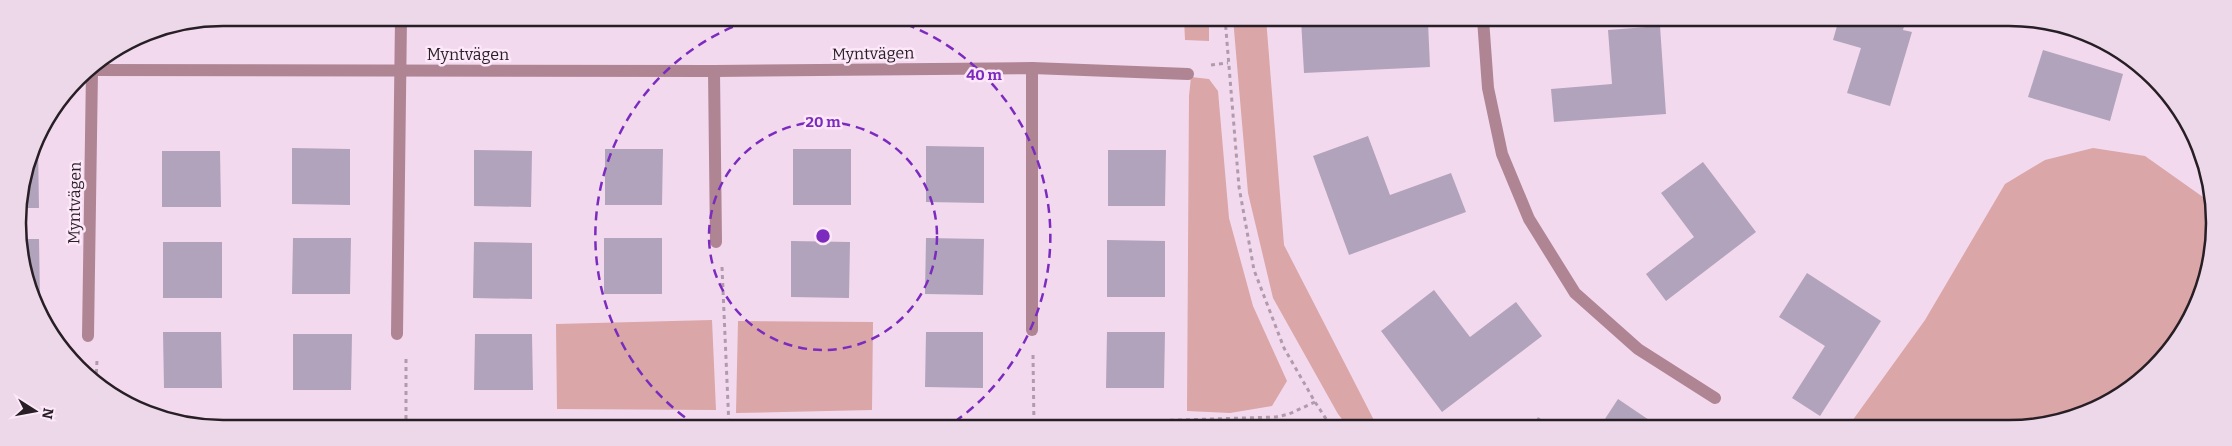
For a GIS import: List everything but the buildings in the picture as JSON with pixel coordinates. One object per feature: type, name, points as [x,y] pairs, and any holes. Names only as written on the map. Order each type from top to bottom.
[{"type":"street","points":[[397,334],[401,26]]},
{"type":"street","points":[[1484,26],[1488,88],[1502,154],[1529,219],[1575,293],[1638,349],[1715,398]]},
{"type":"street","points":[[1032,68],[1032,330]]},
{"type":"street","name":"Myntvägen","points":[[99,70],[1032,68],[1188,74]]},
{"type":"street","points":[[714,70],[716,242]]},
{"type":"street","name":"Myntvägen","points":[[88,336],[90,78]]},
{"type":"path","points":[[1226,26],[1239,187],[1248,244],[1263,297],[1284,348],[1314,402],[1326,420]]},
{"type":"path","points":[[716,242],[722,266],[729,420]]},
{"type":"path","points":[[397,314],[406,340],[406,420]]},
{"type":"path","points":[[1032,330],[1034,420]]},
{"type":"path","points":[[1094,420],[1276,417],[1289,414],[1314,402]]},
{"type":"shaded area","points":[[1184,26],[1209,26],[1209,41],[1185,40]]},
{"type":"shaded area","points":[[1234,26],[1267,26],[1284,245],[1374,420],[1343,420],[1273,298],[1248,193]]},
{"type":"shaded area","points":[[1191,77],[1209,79],[1218,91],[1229,218],[1253,306],[1287,381],[1272,406],[1230,413],[1187,411],[1189,96]]},
{"type":"shaded area","points":[[2093,148],[2145,156],[2204,198],[2206,223],[2204,249],[2199,274],[2191,298],[2165,343],[2139,371],[2118,387],[2084,405],[2060,413],[2035,418],[2009,420],[1853,420],[1925,320],[2005,184],[2045,160]]},
{"type":"shaded area","points":[[712,320],[716,410],[557,409],[556,324]]},
{"type":"shaded area","points":[[738,321],[873,322],[872,410],[736,413]]}]
